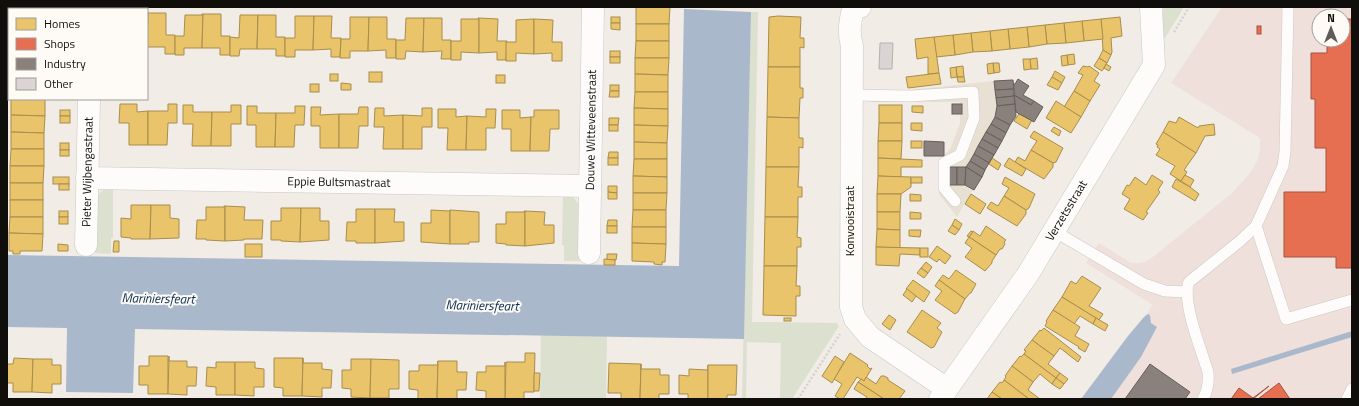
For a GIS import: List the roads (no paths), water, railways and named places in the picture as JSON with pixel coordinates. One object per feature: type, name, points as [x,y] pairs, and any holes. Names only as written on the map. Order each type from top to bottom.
[{"type":"street","name":"Douwe Witteveenstraat","points":[[589,253],[593,7]]},
{"type":"street","points":[[853,8],[860,7]]},
{"type":"street","name":"Verzetsstraat","points":[[943,394],[1028,274],[1154,65],[1151,7]]},
{"type":"street","name":"Konvooistraat","points":[[853,8],[849,27],[849,35],[852,46],[851,306],[855,319],[870,337],[943,394]]},
{"type":"street","name":"Pieter Wijbengastraat","points":[[86,245],[89,100]]},
{"type":"street","name":"Eppie Bultsmastraat","points":[[87,178],[590,186]]},
{"type":"lane","points":[[1203,399],[1208,389],[1208,372],[1188,306],[1187,292],[1189,282],[1240,241],[1256,226],[1283,166],[1288,7]]},
{"type":"lane","points":[[851,95],[911,96],[973,92],[974,118],[960,155],[944,163],[944,188],[955,201]]},
{"type":"lane","points":[[1256,226],[1286,319],[1352,300]]},
{"type":"lane","points":[[1054,231],[1144,284],[1165,291],[1187,292]]},
{"type":"lane","points":[[1347,399],[1352,389]]},
{"type":"water","name":"Mariniersfeart","points":[[684,9],[751,12],[744,339],[135,329],[133,393],[66,392],[67,328],[7,327],[7,255],[679,266]]},
{"type":"water","points":[[1148,314],[1150,315],[1151,323],[1157,327],[1141,357],[1111,399],[1081,399],[1128,336]]},
{"type":"water","points":[[1352,331],[1352,337],[1232,374],[1231,369]]}]
